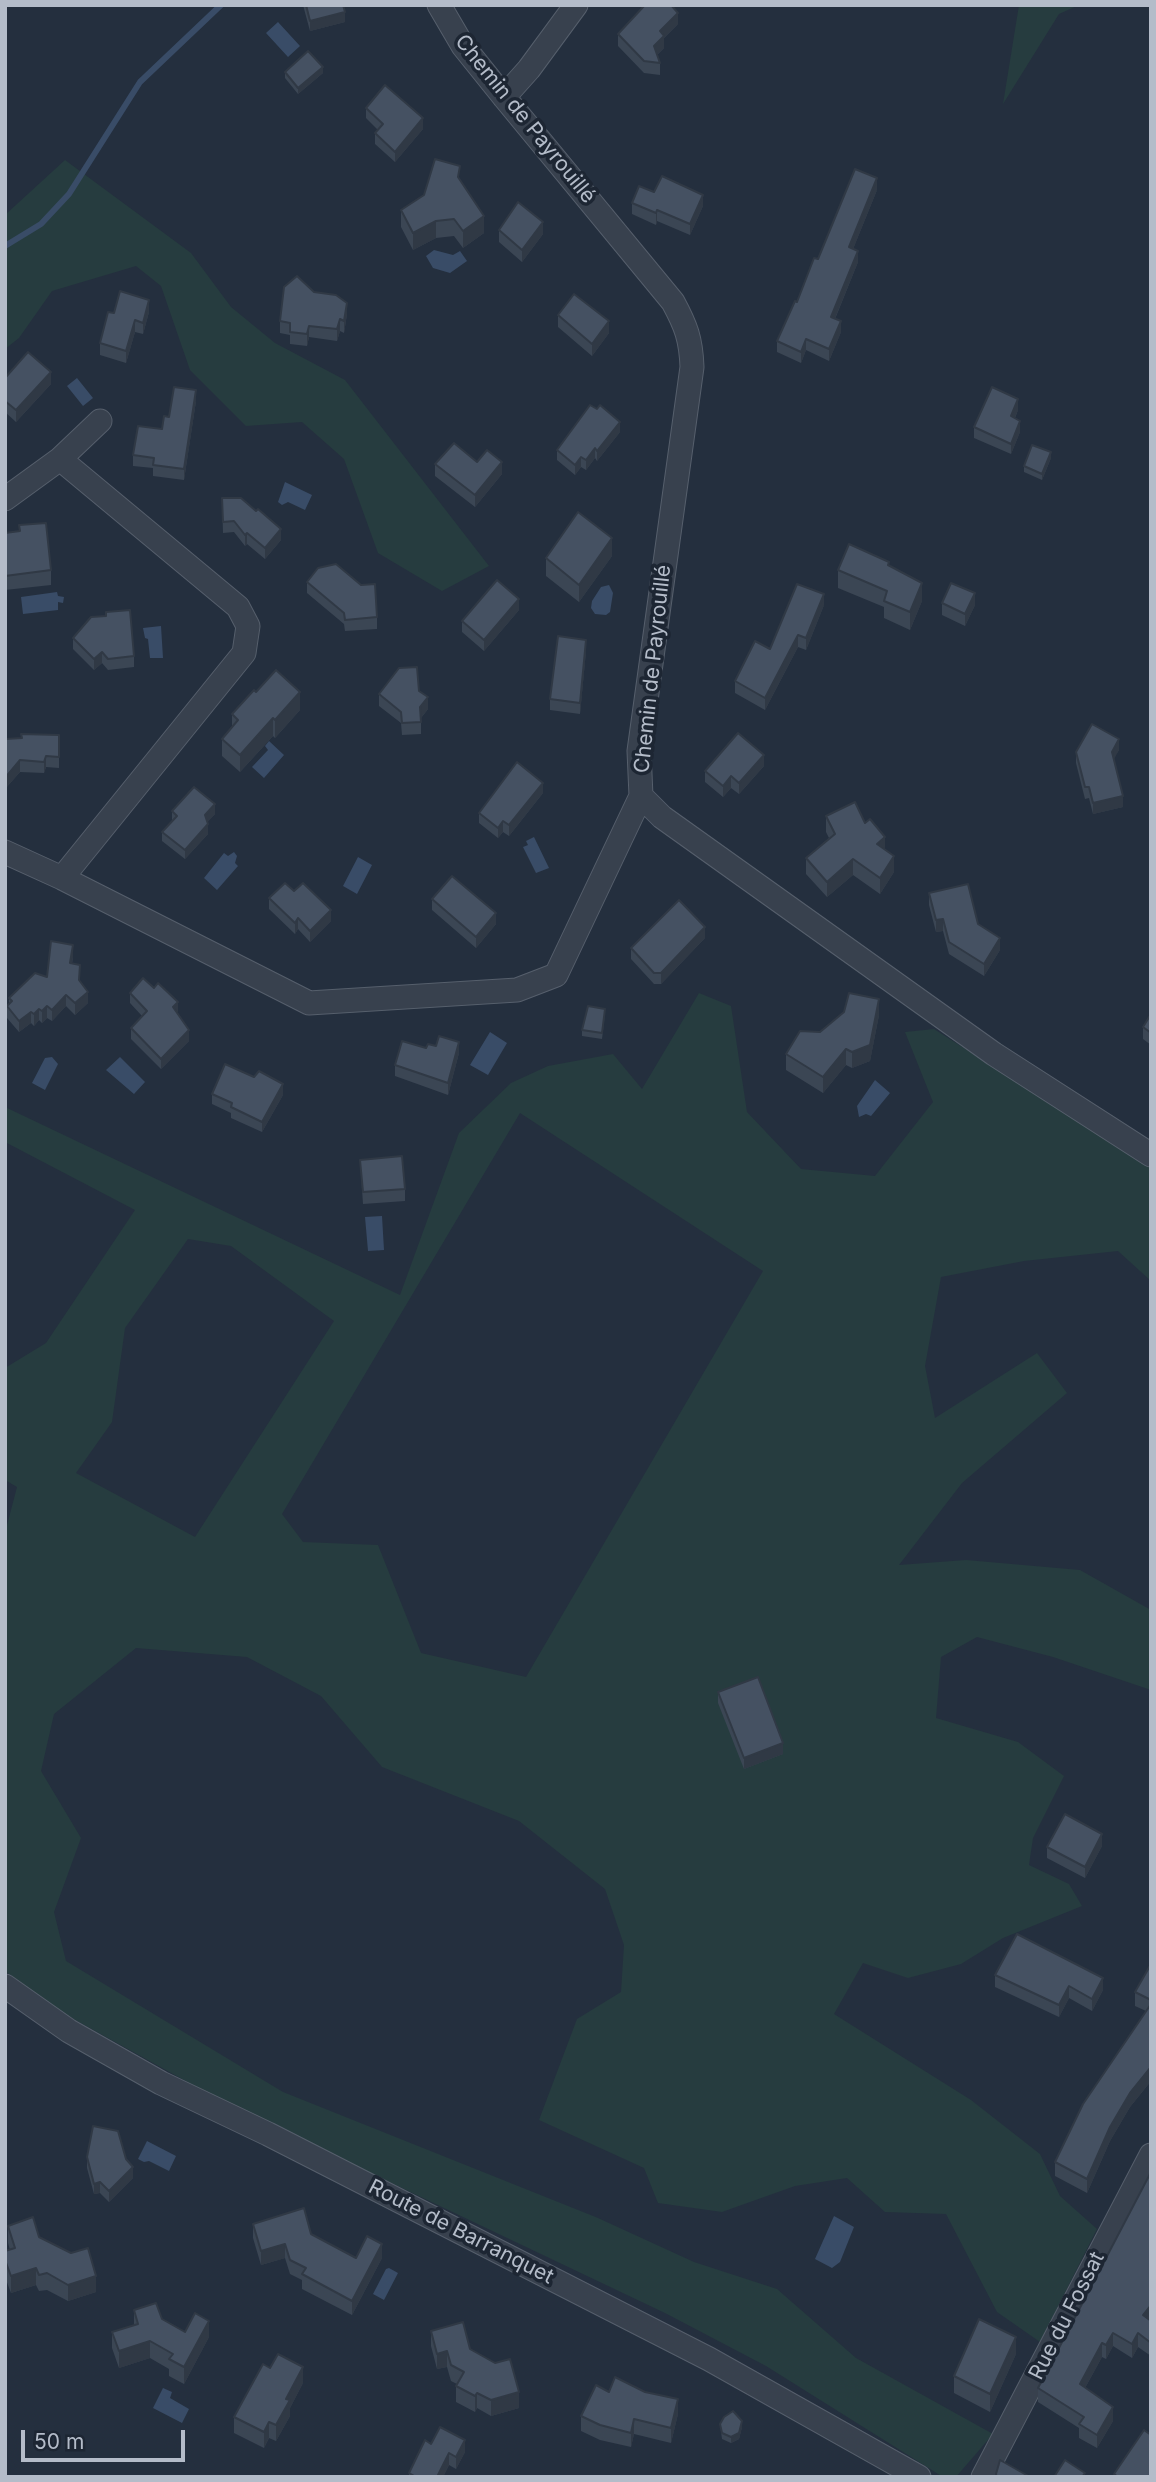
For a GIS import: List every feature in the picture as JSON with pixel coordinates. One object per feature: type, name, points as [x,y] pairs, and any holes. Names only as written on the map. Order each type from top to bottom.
[{"type":"street","name":"Chemin de Payrouillé","points":[[439,5],[463,46],[673,302],[686,326],[691,344],[692,367],[639,751],[641,796],[662,817],[983,1046],[1151,1155]]},
{"type":"street","points":[[504,97],[529,69],[576,5]]},
{"type":"street","points":[[5,499],[60,459],[100,421]]},
{"type":"street","points":[[60,459],[237,607],[248,626],[244,653],[62,878]]},
{"type":"street","points":[[5,852],[309,1003],[517,990],[556,975],[641,796]]},
{"type":"street","name":"Route de Barranquet","points":[[5,1986],[69,2032],[161,2083],[268,2134],[697,2352],[919,2477]]},
{"type":"street","name":"Rue du Fossat","points":[[983,2477],[1151,2155]]},
{"type":"green space","points":[[1019,5],[1079,5],[1059,14],[1003,104]]},
{"type":"green space","points":[[65,160],[191,253],[231,307],[275,343],[345,380],[489,566],[442,591],[378,553],[344,459],[302,422],[246,426],[190,370],[161,286],[136,266],[52,291],[19,338],[5,349],[5,215]]},
{"type":"green space","points":[[699,993],[731,1006],[747,1112],[801,1169],[875,1176],[933,1102],[905,1032],[934,1029],[1151,1167],[1151,1281],[1118,1251],[1024,1261],[941,1277],[925,1366],[935,1418],[1037,1353],[1067,1393],[962,1483],[899,1565],[966,1560],[1080,1570],[1151,1610],[1151,1690],[1053,1657],[977,1637],[941,1657],[936,1718],[1018,1742],[1064,1776],[1033,1838],[1029,1865],[1069,1884],[1082,1906],[1003,1938],[961,1964],[908,1978],[863,1963],[834,2014],[971,2100],[1040,2154],[1060,2196],[1097,2229],[1040,2342],[997,2312],[946,2214],[885,2212],[847,2178],[795,2186],[722,2212],[658,2203],[644,2168],[539,2120],[577,2019],[621,1992],[624,1945],[605,1889],[519,1821],[382,1767],[321,1696],[247,1657],[136,1648],[54,1714],[41,1771],[81,1838],[54,1912],[66,1961],[283,2092],[598,2218],[694,2262],[777,2289],[856,2358],[993,2434],[956,2477],[943,2477],[766,2366],[665,2313],[240,2111],[59,2011],[5,1971],[5,1533],[17,1487],[5,1480],[5,1368],[46,1343],[135,1210],[5,1142],[5,1107],[400,1295],[459,1133],[511,1083],[548,1066],[613,1054],[642,1089]],"holes":[[[520,1113],[763,1271],[526,1677],[421,1653],[378,1545],[303,1542],[282,1514]],[[188,1239],[231,1246],[334,1321],[195,1537],[76,1473],[112,1422],[125,1328]]]},
{"type":"water","points":[[278,22],[300,46],[288,57],[266,33]]},
{"type":"water","points":[[434,250],[453,255],[460,251],[467,261],[450,273],[433,268],[426,256]]},
{"type":"water","points":[[77,378],[93,398],[83,406],[67,386]]},
{"type":"water","points":[[285,482],[312,495],[305,510],[288,502],[282,505],[278,502]]},
{"type":"water","points":[[609,585],[613,593],[610,612],[606,615],[595,614],[591,608],[592,601],[601,587]]},
{"type":"water","points":[[57,592],[58,596],[64,597],[63,603],[58,602],[58,610],[23,614],[21,597]]},
{"type":"water","points":[[161,626],[163,658],[150,658],[148,639],[145,638],[143,628]]},
{"type":"water","points":[[269,741],[284,755],[264,778],[252,767],[268,750],[265,746]]},
{"type":"water","points":[[534,837],[549,868],[536,873],[523,847],[528,845],[526,841]]},
{"type":"water","points":[[234,852],[238,866],[217,890],[204,878],[224,853],[228,856]]},
{"type":"water","points":[[358,857],[372,865],[357,894],[343,886]]},
{"type":"water","points":[[490,1032],[507,1043],[488,1075],[470,1065]]},
{"type":"water","points":[[52,1057],[58,1064],[45,1090],[32,1083],[45,1058]]},
{"type":"water","points":[[120,1057],[145,1082],[134,1094],[106,1070]]},
{"type":"water","points":[[875,1080],[890,1093],[871,1116],[866,1114],[859,1117],[857,1106]]},
{"type":"water","points":[[382,1216],[384,1250],[368,1251],[365,1217]]},
{"type":"water","points":[[147,2141],[176,2156],[169,2171],[149,2161],[138,2159]]},
{"type":"water","points":[[834,2216],[854,2227],[840,2262],[832,2268],[815,2259]]},
{"type":"water","points":[[389,2268],[398,2273],[384,2300],[373,2294]]},
{"type":"water","points":[[163,2388],[172,2392],[170,2398],[189,2409],[182,2423],[153,2408]]},
{"type":"building","points":[[306,5],[343,5],[345,12],[310,21]]},
{"type":"building","points":[[645,5],[671,5],[678,13],[660,31],[664,36],[654,46],[660,63],[644,61],[618,34]]},
{"type":"building","points":[[308,51],[323,67],[298,88],[285,72]]},
{"type":"building","points":[[385,85],[423,118],[395,152],[375,133],[383,124],[366,108]]},
{"type":"building","points":[[435,159],[460,166],[458,177],[484,216],[463,231],[454,219],[436,221],[413,233],[401,210],[424,195]]},
{"type":"building","points":[[855,169],[877,178],[849,247],[858,251],[831,317],[841,321],[829,349],[806,339],[801,352],[777,341],[795,301],[797,302],[814,258],[818,259]]},
{"type":"building","points":[[662,176],[703,195],[690,224],[632,203],[639,186],[654,192]]},
{"type":"building","points":[[518,202],[543,222],[522,250],[499,230]]},
{"type":"building","points":[[297,276],[314,292],[336,295],[347,303],[344,321],[340,319],[337,329],[309,326],[307,334],[290,332],[290,323],[280,321],[284,287]]},
{"type":"building","points":[[120,291],[149,300],[143,323],[135,320],[126,351],[100,343],[108,312],[114,313]]},
{"type":"building","points":[[574,294],[609,321],[592,344],[558,315]]},
{"type":"building","points":[[28,352],[51,372],[16,410],[5,401],[5,378]]},
{"type":"building","points":[[174,387],[196,390],[184,469],[153,465],[154,458],[133,455],[138,426],[162,429],[164,416],[169,417]]},
{"type":"building","points":[[992,387],[1018,399],[1011,416],[1020,421],[1011,444],[974,427]]},
{"type":"building","points":[[590,405],[597,409],[600,405],[620,422],[597,451],[595,448],[586,460],[581,457],[575,465],[557,450]]},
{"type":"building","points":[[454,443],[477,462],[487,450],[502,462],[475,495],[435,464]]},
{"type":"building","points":[[1032,445],[1051,452],[1042,474],[1024,466]]},
{"type":"building","points":[[222,498],[241,498],[281,529],[265,548],[247,533],[245,535],[234,521],[223,522]]},
{"type":"building","points":[[578,512],[612,538],[579,585],[546,558]]},
{"type":"building","points":[[46,523],[51,570],[5,576],[5,533],[20,531],[19,525]]},
{"type":"building","points":[[849,544],[889,562],[888,565],[922,583],[910,612],[884,601],[887,591],[838,570]]},
{"type":"building","points":[[336,564],[361,585],[375,584],[377,617],[345,620],[344,613],[307,582],[318,568]]},
{"type":"building","points":[[497,580],[519,599],[484,640],[462,621]]},
{"type":"building","points":[[951,583],[975,593],[965,614],[942,603]]},
{"type":"building","points":[[797,584],[824,594],[806,638],[798,635],[765,698],[735,681],[755,641],[770,649]]},
{"type":"building","points":[[130,610],[134,656],[108,659],[102,652],[94,659],[73,638],[91,617],[106,616],[106,612]]},
{"type":"building","points":[[558,636],[586,640],[580,703],[550,699]]},
{"type":"building","points":[[417,667],[419,691],[428,697],[420,707],[421,722],[402,723],[401,712],[379,694],[399,668]]},
{"type":"building","points":[[276,670],[300,692],[240,755],[222,739],[238,720],[232,714]]},
{"type":"building","points":[[1092,724],[1119,739],[1112,752],[1123,796],[1093,803],[1089,787],[1085,787],[1076,752]]},
{"type":"building","points":[[738,733],[764,755],[739,783],[731,776],[723,786],[705,771]]},
{"type":"building","points":[[21,734],[59,735],[59,757],[46,756],[44,762],[20,760],[5,778],[5,739],[22,738]]},
{"type":"building","points":[[517,762],[543,783],[509,825],[503,821],[498,828],[479,813]]},
{"type":"building","points":[[194,787],[215,804],[205,815],[208,824],[185,850],[162,832],[177,816],[172,811]]},
{"type":"building","points":[[855,802],[865,823],[870,819],[885,837],[877,844],[894,856],[880,878],[853,859],[827,882],[806,858],[835,834],[826,816]]},
{"type":"building","points":[[452,876],[496,913],[476,937],[432,899]]},
{"type":"building","points":[[285,883],[294,891],[303,883],[331,910],[310,931],[298,918],[295,923],[269,898]]},
{"type":"building","points":[[968,884],[978,924],[1000,938],[984,964],[949,942],[943,919],[936,920],[929,893]]},
{"type":"building","points":[[679,900],[705,927],[661,973],[654,973],[631,948]]},
{"type":"building","points":[[51,941],[73,945],[70,963],[80,965],[79,980],[88,992],[75,1003],[66,995],[52,1010],[47,1006],[34,1014],[31,1012],[19,1021],[7,1006],[12,1001],[9,998],[35,973],[47,977]]},
{"type":"building","points":[[143,978],[154,988],[158,983],[178,1002],[173,1007],[189,1030],[161,1059],[131,1028],[147,1011],[130,993]]},
{"type":"building","points":[[849,993],[879,999],[870,1045],[852,1052],[846,1049],[823,1077],[786,1054],[800,1031],[820,1032],[844,1012]]},
{"type":"building","points":[[588,1006],[605,1009],[602,1033],[582,1030]]},
{"type":"building","points":[[1151,1014],[1151,1033],[1143,1027]]},
{"type":"building","points":[[439,1036],[459,1042],[448,1083],[395,1065],[402,1041],[426,1048],[428,1044],[436,1046]]},
{"type":"building","points":[[225,1064],[254,1077],[259,1071],[283,1084],[262,1122],[212,1094]]},
{"type":"building","points":[[402,1156],[405,1189],[363,1192],[360,1160]]},
{"type":"building","points":[[758,1677],[783,1743],[744,1758],[718,1692]]},
{"type":"building","points":[[1065,1814],[1102,1834],[1085,1867],[1047,1847]]},
{"type":"building","points":[[1017,1934],[1103,1978],[1092,1999],[1069,1986],[1059,2005],[995,1975]]},
{"type":"building","points":[[1151,1964],[1151,2000],[1135,1992]]},
{"type":"building","points":[[1151,2004],[1151,2067],[1130,2093],[1110,2127],[1087,2179],[1055,2162],[1083,2104]]},
{"type":"building","points":[[93,2126],[118,2131],[126,2159],[133,2167],[109,2191],[100,2182],[94,2184],[87,2157]]},
{"type":"building","points":[[1151,2172],[1151,2305],[1143,2315],[1151,2321],[1151,2343],[1138,2333],[1132,2344],[1113,2333],[1106,2345],[1102,2343],[1080,2384],[1113,2407],[1097,2435],[1079,2424],[1084,2417],[1038,2388]]},
{"type":"building","points":[[304,2208],[311,2234],[356,2258],[367,2236],[382,2244],[352,2301],[302,2274],[306,2268],[290,2260],[285,2244],[261,2251],[253,2224]]},
{"type":"building","points":[[33,2217],[39,2237],[71,2253],[88,2248],[96,2276],[68,2285],[47,2273],[39,2275],[36,2268],[11,2276],[5,2260],[5,2251],[15,2248],[8,2226]]},
{"type":"building","points":[[156,2303],[162,2319],[185,2332],[195,2313],[209,2321],[184,2367],[169,2359],[173,2354],[150,2341],[119,2351],[112,2332],[138,2324],[134,2310]]},
{"type":"building","points":[[979,2319],[1016,2337],[990,2394],[954,2376]]},
{"type":"building","points":[[463,2322],[470,2349],[495,2363],[510,2359],[519,2392],[491,2400],[477,2393],[475,2396],[456,2386],[464,2372],[451,2365],[447,2351],[437,2354],[431,2331]]},
{"type":"building","points":[[278,2354],[303,2367],[286,2399],[290,2400],[276,2425],[269,2422],[264,2432],[234,2417],[263,2364],[270,2368]]},
{"type":"building","points":[[615,2377],[645,2392],[678,2399],[671,2428],[634,2419],[631,2433],[600,2425],[581,2416],[596,2385],[609,2392]]},
{"type":"building","points":[[733,2411],[742,2421],[739,2433],[731,2437],[722,2433],[720,2424],[724,2417]]},
{"type":"building","points":[[440,2427],[465,2440],[456,2457],[449,2453],[437,2477],[416,2477],[409,2473],[425,2440],[431,2444]]},
{"type":"building","points":[[1144,2430],[1151,2435],[1151,2477],[1118,2477],[1114,2474]]},
{"type":"building","points":[[1000,2460],[1030,2477],[997,2477]]},
{"type":"building","points":[[1065,2460],[1085,2473],[1082,2477],[1054,2477]]},
{"type":"waterway","points":[[5,246],[41,224],[69,194],[140,82],[221,5]]}]
